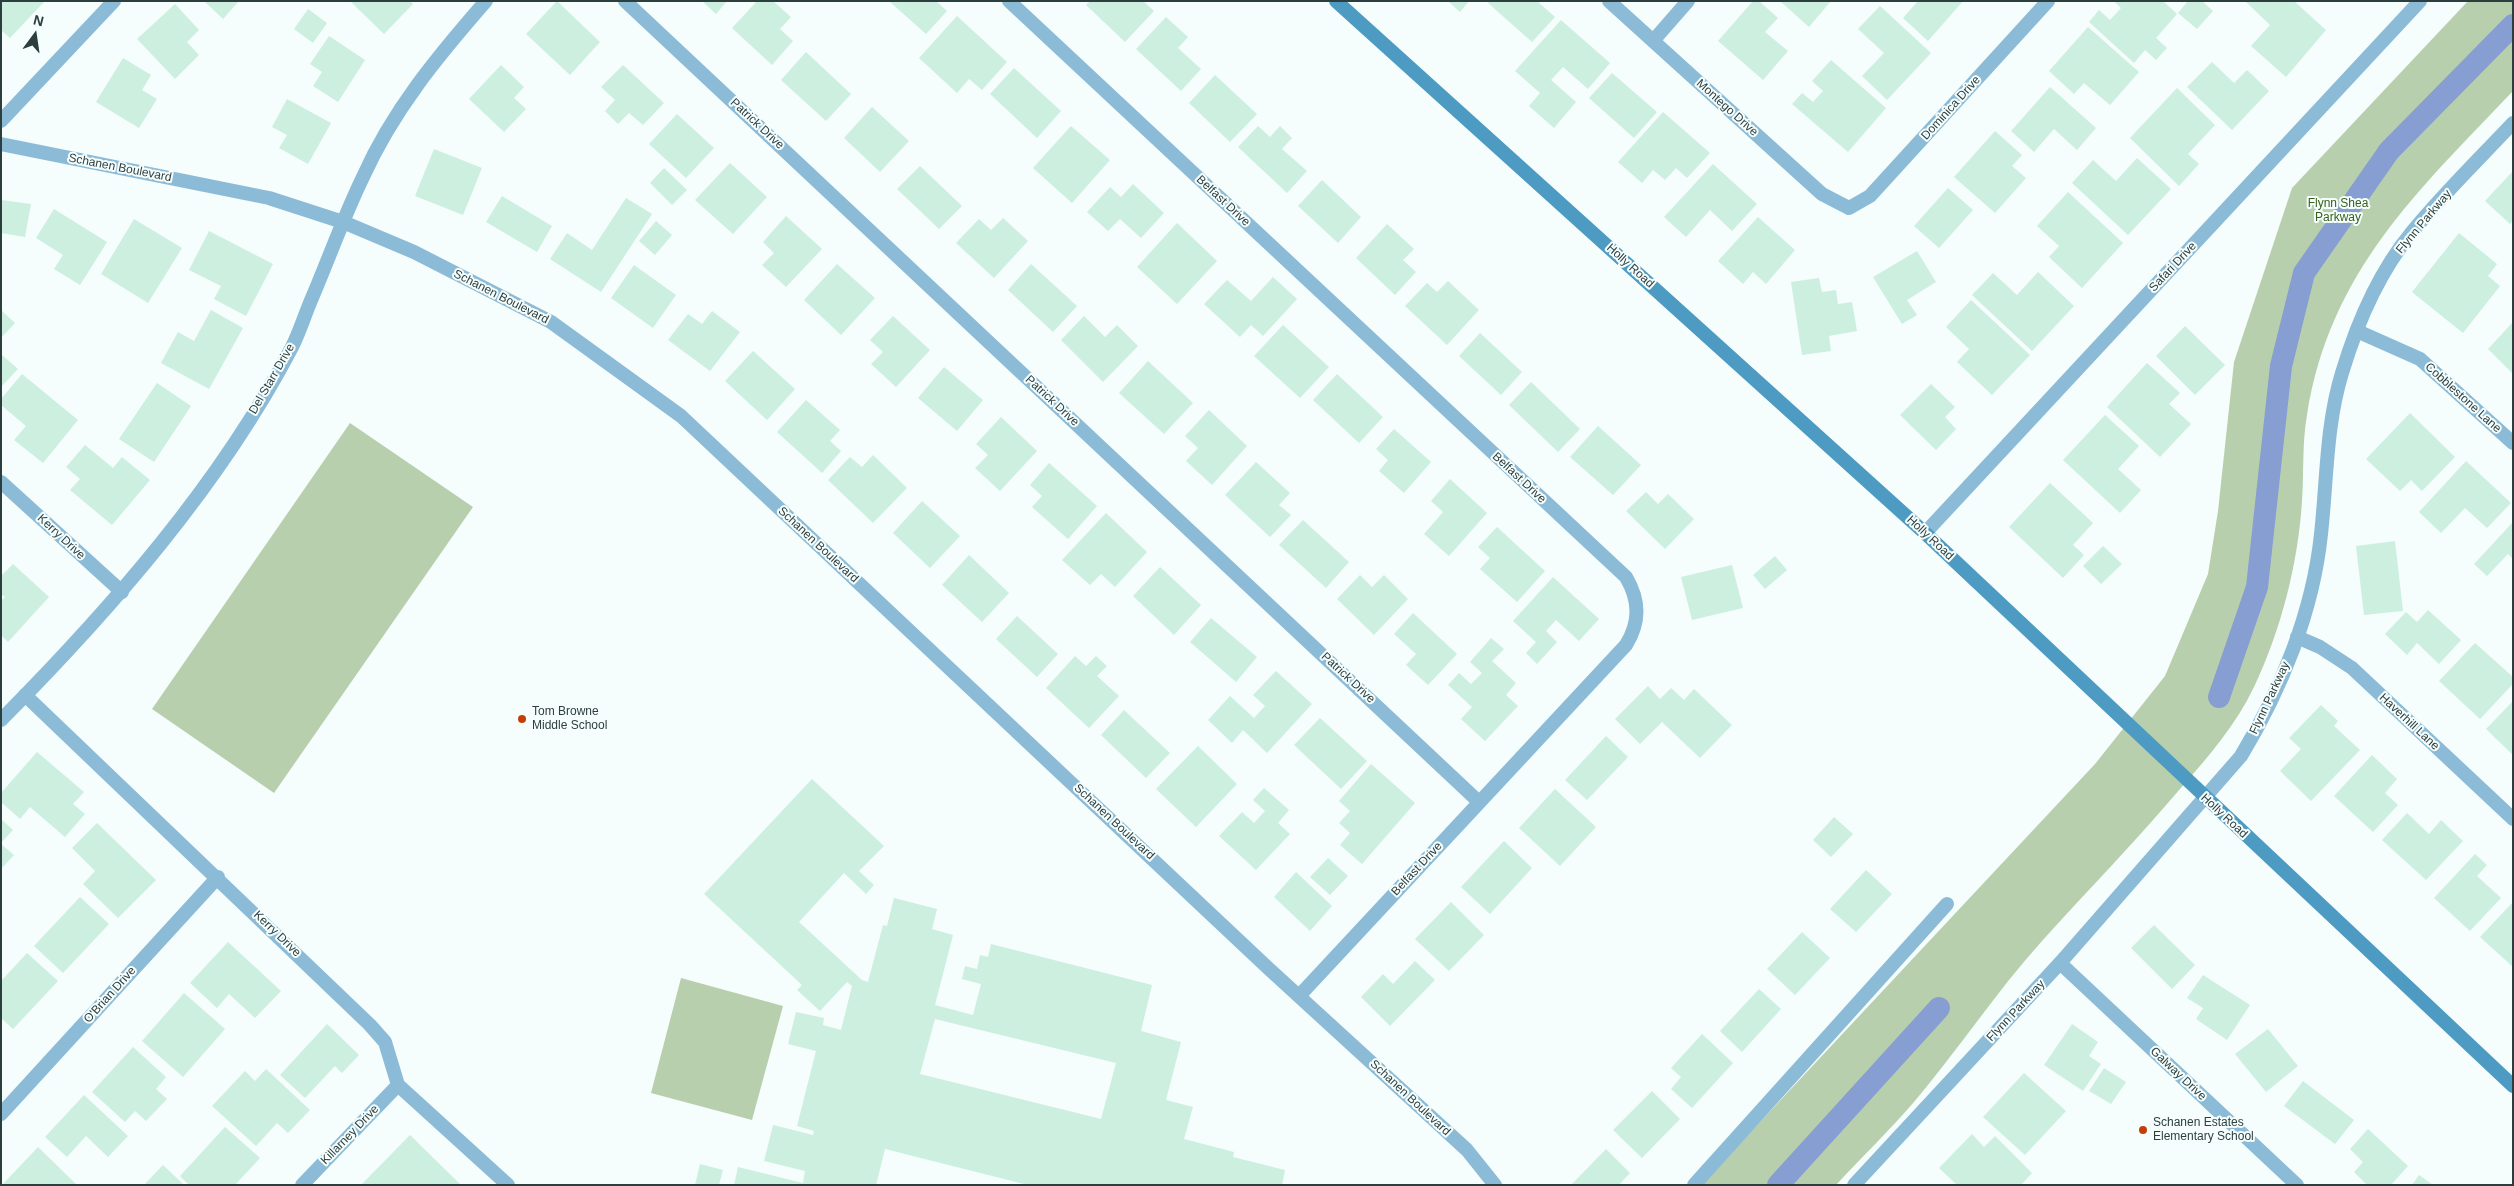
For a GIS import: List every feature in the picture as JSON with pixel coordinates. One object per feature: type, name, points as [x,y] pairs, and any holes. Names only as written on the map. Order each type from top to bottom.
[{"type":"main road","name":"Holly Road","points":[[1336,1],[1925,533],[2513,1086]]},
{"type":"street","points":[[1,121],[114,1]]},
{"type":"street","name":"Del Starr Drive","points":[[1,720],[122,592],[234,445],[292,346],[363,176],[385,133],[441,52],[486,1]]},
{"type":"street","name":"Patrick Drive","points":[[625,1],[1479,802]]},
{"type":"street","name":"Belfast Drive","points":[[1009,1],[1626,577],[1635,593],[1638,613],[1634,632],[1626,645],[1300,996]]},
{"type":"street","name":"Montego Drive","points":[[1609,1],[1822,194],[1849,208]]},
{"type":"street","points":[[1653,41],[1688,1]]},
{"type":"street","name":"Dominica Drive","points":[[1849,208],[1870,196],[2048,1]]},
{"type":"street","name":"Safari Drive","points":[[1925,533],[2420,1]]},
{"type":"street","name":"Flynn Parkway","points":[[1854,1185],[2060,963],[2206,799],[2241,756],[2261,723],[2281,681],[2297,637],[2316,570],[2333,405],[2357,331],[2375,289],[2412,232],[2513,123]]},
{"type":"street","name":"Schanen Boulevard","points":[[1,144],[269,198],[344,222],[414,252],[551,322],[681,416],[1466,1150],[1495,1185]]},
{"type":"street","name":"Cobblestone Lane","points":[[2357,331],[2420,359],[2513,443]]},
{"type":"street","name":"Kerry Drive","points":[[1,482],[122,592]]},
{"type":"street","name":"Haverhill Lane","points":[[2297,637],[2320,648],[2352,668],[2513,819]]},
{"type":"street","name":"Kerry Drive","points":[[26,695],[218,877],[370,1025],[385,1042],[398,1085]]},
{"type":"street","name":"O'Brian Drive","points":[[1,1114],[218,877]]},
{"type":"street","points":[[1694,1185],[1947,904]]},
{"type":"street","name":"Galway Drive","points":[[2060,963],[2297,1185]]},
{"type":"street","points":[[398,1085],[508,1185]]},
{"type":"street","name":"Killarney Drive","points":[[302,1185],[398,1085]]},
{"type":"green space","name":"Flynn Shea Parkway","points":[[2468,1],[2513,1],[2513,91],[2412,199],[2383,237],[2357,276],[2336,318],[2319,364],[2307,415],[2304,436],[2300,525],[2287,596],[2264,665],[2247,701],[2230,728],[2163,808],[2025,960],[1914,1102],[1836,1185],[1701,1185],[2095,764],[2165,676],[2208,574],[2218,511],[2234,362],[2292,188]]},
{"type":"green space","points":[[350,423],[473,507],[274,793],[152,709]]},
{"type":"green space","points":[[681,978],[783,1006],[752,1120],[651,1093]]},
{"type":"building","points":[[1,1],[45,1],[10,38],[1,30]]},
{"type":"building","points":[[204,1],[239,1],[223,19]]},
{"type":"building","points":[[350,1],[410,1],[413,4],[384,34]]},
{"type":"building","points":[[557,1],[600,42],[570,75],[526,34]]},
{"type":"building","points":[[702,1],[727,1],[716,14]]},
{"type":"building","points":[[757,1],[773,1],[791,17],[780,29],[793,41],[772,65],[732,28]]},
{"type":"building","points":[[889,1],[936,1],[947,11],[926,34]]},
{"type":"building","points":[[1090,1],[1143,1],[1154,11],[1125,42],[1086,5]]},
{"type":"building","points":[[1448,1],[1469,1],[1460,12]]},
{"type":"building","points":[[1490,1],[1537,1],[1555,17],[1532,42],[1488,3]]},
{"type":"building","points":[[1753,1],[1759,1],[1778,18],[1765,32],[1788,51],[1763,80],[1718,41]]},
{"type":"building","points":[[1780,1],[1831,1],[1809,27]]},
{"type":"building","points":[[1918,1],[1963,1],[1928,41],[1903,18]]},
{"type":"building","points":[[2114,1],[2163,1],[2177,14],[2156,38],[2167,48],[2156,60],[2145,50],[2134,63],[2089,22],[2099,10],[2110,20],[2121,8]]},
{"type":"building","points":[[2188,1],[2202,1],[2213,11],[2197,29],[2178,13]]},
{"type":"building","points":[[2245,1],[2294,1],[2326,30],[2286,77],[2251,46],[2270,25]]},
{"type":"building","points":[[175,4],[199,30],[187,42],[199,55],[175,79],[137,39]]},
{"type":"building","points":[[1880,6],[1931,53],[1887,100],[1862,76],[1884,53],[1858,29]]},
{"type":"building","points":[[308,9],[327,23],[313,43],[294,29]]},
{"type":"building","points":[[957,16],[1007,62],[982,90],[969,79],[957,93],[919,58]]},
{"type":"building","points":[[1166,17],[1188,37],[1178,48],[1201,69],[1181,91],[1136,49]]},
{"type":"building","points":[[1561,20],[1610,63],[1588,89],[1563,67],[1551,80],[1576,102],[1554,128],[1529,106],[1540,93],[1515,71]]},
{"type":"building","points":[[2088,27],[2139,72],[2110,105],[2084,83],[2074,94],[2049,71]]},
{"type":"building","points":[[329,36],[365,60],[338,102],[313,86],[322,72],[310,64]]},
{"type":"building","points":[[806,52],[851,94],[826,121],[781,80]]},
{"type":"building","points":[[123,58],[151,75],[142,90],[157,99],[139,128],[96,102]]},
{"type":"building","points":[[1831,60],[1886,108],[1848,152],[1792,104],[1802,93],[1813,102],[1823,91],[1812,81]]},
{"type":"building","points":[[2212,62],[2234,83],[2247,70],[2269,91],[2232,130],[2187,87]]},
{"type":"building","points":[[501,65],[524,87],[514,98],[526,109],[504,132],[469,99]]},
{"type":"building","points":[[623,65],[664,103],[643,125],[629,113],[618,124],[605,111],[615,100],[601,87]]},
{"type":"building","points":[[1014,68],[1061,111],[1037,138],[990,94]]},
{"type":"building","points":[[1612,73],[1657,112],[1634,138],[1589,98]]},
{"type":"building","points":[[1215,75],[1257,114],[1230,142],[1189,103]]},
{"type":"building","points":[[2050,87],[2096,128],[2077,150],[2054,129],[2034,152],[2011,131]]},
{"type":"building","points":[[2177,88],[2215,125],[2188,154],[2199,164],[2179,186],[2130,138]]},
{"type":"building","points":[[287,99],[331,123],[308,164],[279,148],[287,135],[272,127]]},
{"type":"building","points":[[872,107],[909,141],[880,172],[844,138]]},
{"type":"building","points":[[1663,112],[1710,153],[1687,178],[1676,168],[1665,180],[1653,170],[1642,183],[1618,162]]},
{"type":"building","points":[[677,114],[714,148],[686,178],[649,144]]},
{"type":"building","points":[[1071,126],[1110,160],[1072,203],[1033,168]]},
{"type":"building","points":[[1258,126],[1270,137],[1280,126],[1292,138],[1282,149],[1307,171],[1287,193],[1238,147]]},
{"type":"building","points":[[1995,131],[2022,155],[2012,166],[2026,178],[1995,213],[1954,177]]},
{"type":"building","points":[[434,149],[482,168],[463,215],[415,196]]},
{"type":"building","points":[[2137,158],[2171,189],[2128,235],[2072,183],[2093,160],[2116,181]]},
{"type":"building","points":[[730,163],[767,197],[733,234],[695,200]]},
{"type":"building","points":[[1713,164],[1757,204],[1732,231],[1710,210],[1686,237],[1664,217]]},
{"type":"building","points":[[920,166],[962,206],[939,229],[897,189]]},
{"type":"building","points":[[664,168],[687,190],[672,205],[650,183]]},
{"type":"building","points":[[2513,171],[2513,221],[2510,224],[2485,201]]},
{"type":"building","points":[[1322,180],[1361,217],[1338,243],[1298,206]]},
{"type":"building","points":[[1133,184],[1164,213],[1141,238],[1120,219],[1108,231],[1087,212],[1110,187],[1121,197]]},
{"type":"building","points":[[1948,188],[1973,210],[1939,248],[1914,226]]},
{"type":"building","points":[[2068,192],[2123,243],[2082,288],[2049,257],[2059,246],[2037,226]]},
{"type":"building","points":[[502,196],[552,226],[537,252],[486,222]]},
{"type":"building","points":[[626,198],[652,214],[601,292],[550,259],[567,233],[592,250]]},
{"type":"building","points":[[1,200],[31,204],[25,237],[1,233]]},
{"type":"building","points":[[54,209],[107,242],[80,285],[54,269],[63,255],[36,238]]},
{"type":"building","points":[[786,216],[822,249],[786,287],[762,265],[774,253],[763,242]]},
{"type":"building","points":[[1758,217],[1795,250],[1766,284],[1753,272],[1743,284],[1718,261]]},
{"type":"building","points":[[1003,218],[1028,241],[994,278],[956,243],[979,219],[991,230]]},
{"type":"building","points":[[134,219],[182,248],[148,303],[101,274]]},
{"type":"building","points":[[656,221],[672,235],[655,255],[639,241]]},
{"type":"building","points":[[1177,223],[1217,261],[1177,304],[1137,267]]},
{"type":"building","points":[[1387,224],[1414,249],[1403,260],[1416,272],[1395,295],[1356,258]]},
{"type":"building","points":[[209,231],[273,264],[246,316],[214,299],[221,286],[189,270]]},
{"type":"building","points":[[2459,233],[2497,264],[2488,276],[2500,286],[2463,333],[2412,292]]},
{"type":"building","points":[[1917,251],[1936,282],[1907,300],[1917,315],[1902,324],[1873,277]]},
{"type":"building","points":[[837,264],[875,298],[841,335],[804,300]]},
{"type":"building","points":[[1031,264],[1077,306],[1053,332],[1008,290]]},
{"type":"building","points":[[634,265],[676,295],[653,328],[611,298]]},
{"type":"building","points":[[2038,272],[2074,306],[2032,351],[1972,295],[1993,273],[2017,295]]},
{"type":"building","points":[[1273,277],[1297,299],[1263,336],[1251,325],[1240,337],[1204,304],[1227,280],[1251,301]]},
{"type":"building","points":[[1819,278],[1822,292],[1836,290],[1838,304],[1852,302],[1857,331],[1829,336],[1831,351],[1802,355],[1791,282]]},
{"type":"building","points":[[1448,281],[1479,310],[1447,345],[1405,306],[1427,283],[1437,292]]},
{"type":"building","points":[[1971,300],[2030,355],[1992,395],[1957,362],[1969,349],[1946,327]]},
{"type":"building","points":[[1,310],[15,323],[1,338]]},
{"type":"building","points":[[211,310],[243,328],[209,389],[161,363],[178,332],[194,341]]},
{"type":"building","points":[[712,311],[740,332],[710,371],[668,340],[688,314],[702,324]]},
{"type":"building","points":[[893,316],[930,350],[896,387],[871,364],[883,352],[870,340]]},
{"type":"building","points":[[1084,316],[1105,337],[1117,325],[1138,346],[1103,382],[1061,340]]},
{"type":"building","points":[[2513,322],[2513,374],[2488,349]]},
{"type":"building","points":[[1283,325],[1329,367],[1300,398],[1254,356]]},
{"type":"building","points":[[2185,326],[2225,365],[2195,395],[2156,356]]},
{"type":"building","points":[[1480,333],[1522,372],[1501,395],[1459,356]]},
{"type":"building","points":[[753,351],[795,389],[767,420],[725,381]]},
{"type":"building","points":[[1,354],[18,369],[1,387]]},
{"type":"building","points":[[1148,361],[1193,403],[1164,434],[1119,393]]},
{"type":"building","points":[[2147,363],[2180,393],[2169,404],[2191,424],[2160,457],[2107,407]]},
{"type":"building","points":[[944,367],[983,400],[957,431],[918,398]]},
{"type":"building","points":[[22,374],[78,420],[43,463],[14,440],[26,426],[1,405],[1,399]]},
{"type":"building","points":[[1337,374],[1383,417],[1359,443],[1313,400]]},
{"type":"building","points":[[1531,382],[1580,429],[1558,452],[1509,405]]},
{"type":"building","points":[[157,383],[191,406],[154,462],[119,439]]},
{"type":"building","points":[[1931,384],[1955,407],[1945,417],[1956,429],[1936,450],[1900,415]]},
{"type":"building","points":[[806,400],[840,430],[830,441],[841,451],[822,473],[777,432]]},
{"type":"building","points":[[1209,410],[1247,446],[1212,485],[1186,461],[1198,448],[1185,436]]},
{"type":"building","points":[[2410,413],[2455,457],[2422,491],[2411,480],[2400,491],[2366,459]]},
{"type":"building","points":[[2105,415],[2139,446],[2118,469],[2141,490],[2120,513],[2063,460]]},
{"type":"building","points":[[1001,417],[1037,451],[1000,491],[975,468],[988,455],[976,444]]},
{"type":"building","points":[[1598,426],[1641,465],[1613,495],[1570,457]]},
{"type":"building","points":[[1394,429],[1431,462],[1404,493],[1379,471],[1388,460],[1376,449]]},
{"type":"building","points":[[85,445],[113,468],[122,457],[150,480],[112,525],[70,490],[80,479],[66,467]]},
{"type":"building","points":[[873,455],[907,488],[873,523],[828,480],[850,457],[862,467]]},
{"type":"building","points":[[2466,461],[2511,503],[2487,528],[2465,508],[2441,533],[2419,512]]},
{"type":"building","points":[[1256,462],[1290,493],[1279,505],[1291,515],[1270,537],[1225,495]]},
{"type":"building","points":[[1049,463],[1097,506],[1068,539],[1032,507],[1042,496],[1030,485]]},
{"type":"building","points":[[1450,479],[1487,513],[1449,556],[1424,534],[1443,512],[1431,501]]},
{"type":"building","points":[[2050,483],[2093,523],[2073,545],[2084,555],[2063,578],[2009,527]]},
{"type":"building","points":[[1646,492],[1658,504],[1668,494],[1694,519],[1665,549],[1626,511]]},
{"type":"building","points":[[922,501],[960,536],[930,568],[893,533]]},
{"type":"building","points":[[1106,513],[1147,552],[1115,587],[1101,574],[1090,585],[1062,560]]},
{"type":"building","points":[[1303,520],[1349,562],[1326,588],[1279,545]]},
{"type":"building","points":[[2513,522],[2513,559],[2508,554],[2487,576],[2474,564]]},
{"type":"building","points":[[1497,527],[1545,571],[1517,602],[1480,569],[1490,558],[1478,547]]},
{"type":"building","points":[[2395,541],[2403,611],[2364,615],[2356,546]]},
{"type":"building","points":[[2103,546],[2122,564],[2101,584],[2083,566]]},
{"type":"building","points":[[969,555],[1009,593],[982,622],[942,585]]},
{"type":"building","points":[[1775,556],[1787,570],[1765,589],[1753,575]]},
{"type":"building","points":[[13,564],[49,597],[8,642],[1,635],[1,601],[5,597],[1,594],[1,576]]},
{"type":"building","points":[[1732,565],[1743,608],[1692,620],[1681,577]]},
{"type":"building","points":[[1160,567],[1201,605],[1174,635],[1133,596]]},
{"type":"building","points":[[1360,575],[1372,587],[1384,575],[1408,599],[1374,635],[1337,599]]},
{"type":"building","points":[[1553,577],[1599,619],[1579,641],[1556,620],[1546,631],[1557,642],[1537,664],[1526,653],[1536,642],[1513,621]]},
{"type":"building","points":[[2428,610],[2461,640],[2439,664],[2417,643],[2407,655],[2385,634],[2406,612],[2417,622]]},
{"type":"building","points":[[1413,613],[1457,654],[1428,685],[1406,665],[1416,654],[1394,634]]},
{"type":"building","points":[[1017,616],[1058,654],[1037,677],[996,639]]},
{"type":"building","points":[[1211,618],[1257,657],[1236,682],[1190,642]]},
{"type":"building","points":[[1491,638],[1504,649],[1492,661],[1516,683],[1506,695],[1518,706],[1485,741],[1461,719],[1472,707],[1448,685],[1459,673],[1471,684],[1482,673],[1470,662]]},
{"type":"building","points":[[2475,643],[2513,677],[2513,684],[2480,719],[2439,681]]},
{"type":"building","points":[[1075,656],[1086,666],[1096,656],[1107,666],[1097,676],[1119,696],[1089,728],[1046,688]]},
{"type":"building","points":[[1276,671],[1312,704],[1267,753],[1243,730],[1232,743],[1208,720],[1230,696],[1254,718],[1265,706],[1253,695]]},
{"type":"building","points":[[1648,686],[1660,699],[1671,688],[1684,700],[1694,689],[1732,725],[1700,758],[1662,722],[1640,744],[1615,719]]},
{"type":"building","points":[[2513,701],[2513,755],[2486,729]]},
{"type":"building","points":[[2321,705],[2338,721],[2334,726],[2360,750],[2311,801],[2280,771],[2301,749],[2289,738]]},
{"type":"building","points":[[1124,710],[1170,753],[1146,778],[1101,735]]},
{"type":"building","points":[[1320,718],[1367,761],[1341,789],[1294,745]]},
{"type":"building","points":[[1606,736],[1628,757],[1587,800],[1565,780]]},
{"type":"building","points":[[1198,746],[1237,784],[1196,827],[1156,789]]},
{"type":"building","points":[[37,752],[84,792],[73,804],[85,814],[65,837],[30,807],[20,819],[1,802],[1,793]]},
{"type":"building","points":[[2372,755],[2397,779],[2385,793],[2398,805],[2373,832],[2334,796]]},
{"type":"building","points":[[1371,764],[1415,803],[1362,864],[1340,845],[1350,833],[1339,823],[1350,811],[1339,801]]},
{"type":"building","points":[[812,779],[884,846],[859,871],[874,885],[866,894],[844,873],[799,922],[862,980],[868,982],[883,925],[887,926],[894,898],[937,909],[932,929],[953,935],[935,1005],[973,1015],[981,984],[962,979],[965,966],[977,969],[980,955],[988,957],[991,944],[1152,985],[1141,1031],[1181,1042],[1166,1100],[1193,1107],[1184,1139],[1234,1152],[1233,1157],[1285,1170],[1282,1185],[1028,1185],[885,1149],[876,1185],[734,1185],[738,1167],[803,1183],[805,1171],[764,1161],[773,1125],[813,1135],[814,1131],[797,1126],[816,1051],[788,1044],[796,1012],[824,1018],[823,1025],[841,1030],[852,986],[847,982],[820,1011],[797,990],[802,985],[704,894]],"holes":[[[935,1019],[1116,1063],[1101,1119],[920,1074]]]},
{"type":"building","points":[[1264,788],[1289,810],[1278,823],[1290,834],[1256,870],[1219,836],[1242,812],[1254,823],[1265,811],[1253,800]]},
{"type":"building","points":[[1555,789],[1596,827],[1560,866],[1519,828]]},
{"type":"building","points":[[2407,813],[2429,834],[2441,820],[2463,841],[2426,880],[2382,840]]},
{"type":"building","points":[[1834,817],[1853,834],[1831,857],[1813,840]]},
{"type":"building","points":[[1,819],[13,830],[1,843]]},
{"type":"building","points":[[97,823],[156,880],[118,918],[83,884],[95,871],[72,848]]},
{"type":"building","points":[[1504,841],[1532,868],[1490,914],[1461,887]]},
{"type":"building","points":[[1,844],[14,855],[1,869]]},
{"type":"building","points":[[2475,854],[2487,865],[2477,876],[2501,898],[2470,931],[2434,898]]},
{"type":"building","points":[[1328,858],[1348,876],[1330,895],[1310,877]]},
{"type":"building","points":[[1866,870],[1892,894],[1856,932],[1830,909]]},
{"type":"building","points":[[1296,872],[1332,906],[1310,931],[1274,897]]},
{"type":"building","points":[[80,897],[109,924],[63,973],[34,946]]},
{"type":"building","points":[[1451,902],[1484,935],[1449,971],[1415,939]]},
{"type":"building","points":[[2513,902],[2513,967],[2480,937]]},
{"type":"building","points":[[2154,925],[2195,965],[2172,989],[2131,948]]},
{"type":"building","points":[[1802,932],[1830,958],[1795,995],[1767,969]]},
{"type":"building","points":[[228,942],[281,991],[255,1018],[229,994],[217,1008],[190,983]]},
{"type":"building","points":[[27,953],[58,981],[13,1029],[1,1018],[1,981]]},
{"type":"building","points":[[1415,961],[1435,980],[1390,1026],[1361,997],[1383,974],[1393,984]]},
{"type":"building","points":[[2203,975],[2250,1005],[2227,1040],[2196,1019],[2203,1008],[2187,998]]},
{"type":"building","points":[[1759,989],[1781,1009],[1742,1052],[1720,1031]]},
{"type":"building","points":[[184,993],[225,1029],[183,1077],[142,1041]]},
{"type":"building","points":[[327,1024],[359,1055],[342,1073],[335,1066],[305,1098],[280,1075]]},
{"type":"building","points":[[2072,1024],[2098,1042],[2089,1056],[2101,1064],[2083,1091],[2044,1065]]},
{"type":"building","points":[[2268,1029],[2298,1066],[2266,1092],[2235,1054]]},
{"type":"building","points":[[1702,1034],[1733,1063],[1692,1108],[1671,1089],[1681,1077],[1671,1068]]},
{"type":"building","points":[[133,1047],[166,1077],[156,1089],[167,1099],[146,1121],[135,1111],[125,1122],[92,1092]]},
{"type":"building","points":[[2104,1068],[2126,1082],[2111,1104],[2089,1091]]},
{"type":"building","points":[[266,1069],[310,1110],[288,1133],[277,1123],[256,1146],[212,1106],[245,1071],[255,1081]]},
{"type":"building","points":[[2024,1073],[2066,1111],[2025,1155],[1983,1117]]},
{"type":"building","points":[[2303,1081],[2354,1120],[2335,1144],[2284,1106]]},
{"type":"building","points":[[1652,1091],[1680,1119],[1642,1158],[1613,1130]]},
{"type":"building","points":[[84,1095],[128,1136],[108,1157],[86,1136],[67,1157],[45,1137]]},
{"type":"building","points":[[225,1127],[260,1158],[235,1185],[189,1185],[180,1176]]},
{"type":"building","points":[[2368,1129],[2408,1166],[2391,1185],[2367,1185],[2354,1172],[2363,1162],[2350,1149]]},
{"type":"building","points":[[1972,1134],[1984,1147],[1995,1136],[2032,1173],[2021,1185],[1957,1185],[1939,1168]]},
{"type":"building","points":[[410,1135],[461,1185],[361,1185]]},
{"type":"building","points":[[38,1147],[77,1185],[2,1185]]},
{"type":"building","points":[[1606,1149],[1630,1173],[1619,1185],[1571,1185]]},
{"type":"building","points":[[700,1164],[723,1170],[719,1185],[695,1185]]},
{"type":"building","points":[[163,1165],[184,1185],[144,1185]]},
{"type":"building","points":[[2419,1175],[2433,1185],[2412,1185]]},
{"type":"waterway","points":[[2219,697],[2257,587],[2281,366],[2304,273],[2389,151],[2513,25]]},
{"type":"waterway","points":[[1778,1185],[1939,1008]]},
{"type":"place","name":"Tom Browne Middle School","points":[[522,719]]},
{"type":"place","name":"Schanen Estates Elementary School","points":[[2143,1130]]}]
